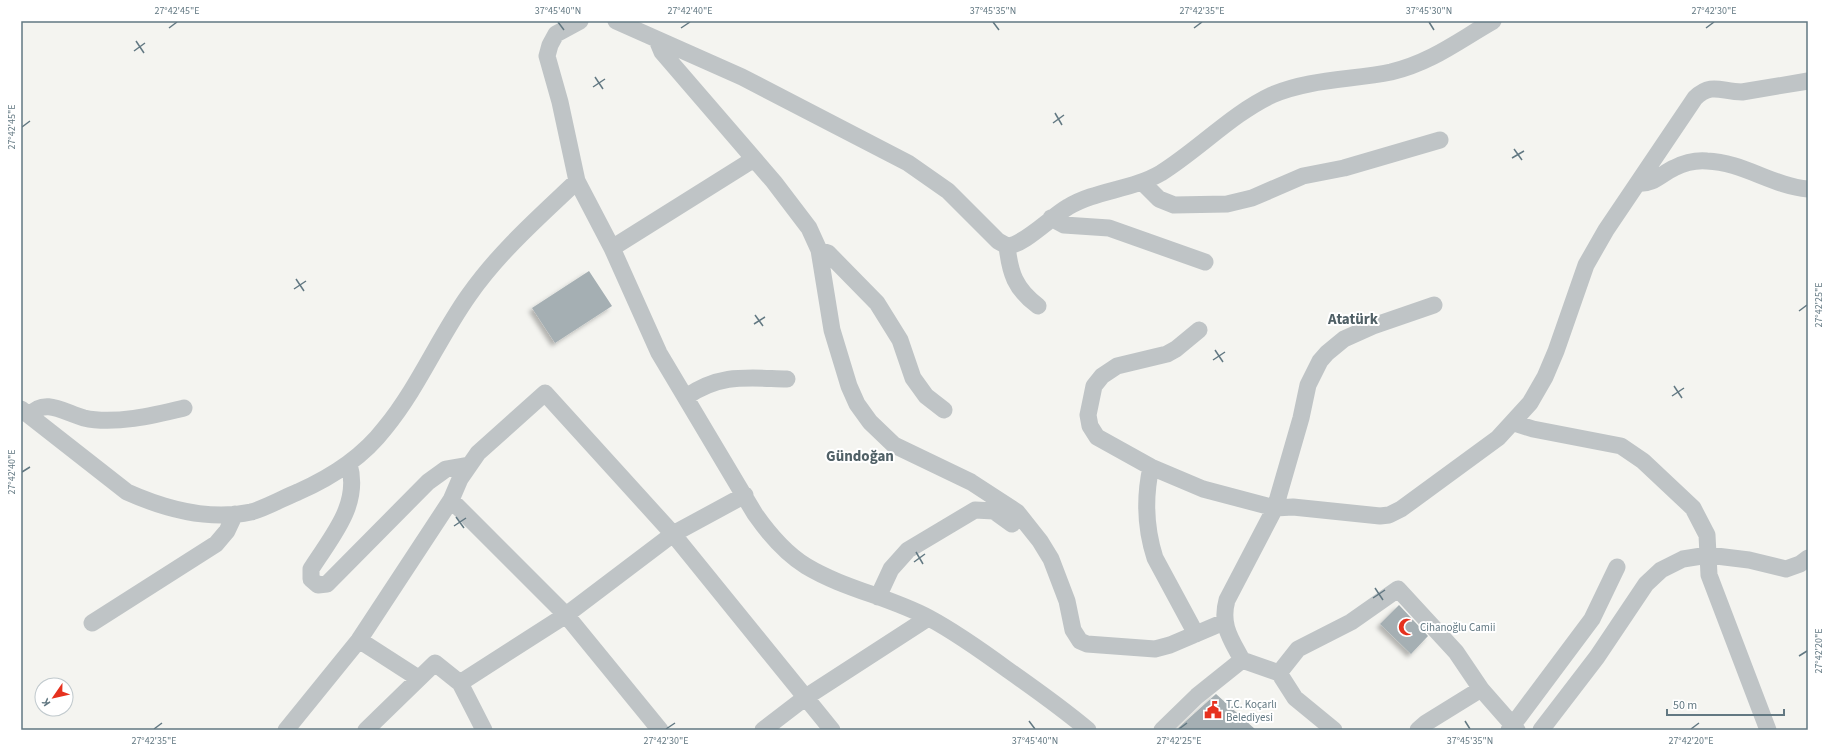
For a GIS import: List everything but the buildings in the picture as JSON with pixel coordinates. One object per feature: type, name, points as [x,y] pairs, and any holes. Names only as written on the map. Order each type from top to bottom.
[{"type":"street","points":[[580,21],[556,34],[550,45],[548,56],[560,102],[577,181],[612,248],[659,353],[755,514],[770,535],[788,553],[806,566],[856,590],[878,597],[928,618],[972,644],[1061,707],[1088,730]]},
{"type":"street","points":[[616,21],[742,77],[908,163],[948,191],[998,241],[1007,246],[1018,244],[1051,218],[1068,207],[1086,199],[1142,182],[1161,172],[1254,105],[1272,95],[1293,88],[1391,72],[1408,67],[1453,47],[1493,21]]},
{"type":"street","points":[[657,40],[662,52],[754,159],[802,217],[809,228],[819,250],[832,330],[849,386],[857,404],[870,422],[894,445],[971,482],[1016,512],[1040,541],[1051,559],[1067,601],[1073,630],[1080,641],[1087,644],[1155,649],[1224,622]]},
{"type":"street","points":[[1199,330],[1185,344],[1167,354],[1117,366],[1109,371],[1094,386],[1088,415],[1093,432],[1097,437],[1151,467],[1203,489],[1275,508],[1293,507],[1380,516],[1389,515],[1401,510],[1480,452],[1514,423],[1530,403],[1545,377],[1586,265],[1606,230],[1700,93],[1712,88],[1732,92],[1742,92],[1808,81]]},
{"type":"street","points":[[1142,182],[1160,199],[1174,205],[1227,204],[1252,198],[1303,176],[1344,168],[1440,140]]},
{"type":"street","points":[[612,248],[754,159]]},
{"type":"street","points":[[1638,183],[1650,182],[1674,167],[1706,160],[1729,164],[1794,186],[1808,189]]},
{"type":"street","points":[[26,412],[127,492],[164,506],[184,511],[207,514],[235,514],[252,512],[320,482],[349,464],[374,441],[396,414],[450,322],[489,268],[533,222],[577,181]]},
{"type":"street","points":[[1051,218],[1064,225],[1109,228],[1205,262]]},
{"type":"street","points":[[1007,246],[1009,267],[1013,278],[1025,295],[1038,306]]},
{"type":"street","points":[[819,250],[828,253],[877,303],[900,340],[913,378],[926,396],[944,410]]},
{"type":"street","points":[[1334,730],[1295,698],[1278,673],[1242,660],[1224,622],[1224,612],[1227,600],[1275,508],[1301,418],[1308,385],[1320,361],[1344,339],[1373,326],[1434,306]]},
{"type":"street","points":[[686,397],[702,387],[731,378],[787,379]]},
{"type":"street","points":[[286,730],[359,640],[451,500],[460,479],[478,453],[545,393],[672,534],[832,730]]},
{"type":"street","points":[[26,412],[48,405],[84,418],[102,419],[142,417],[184,408]]},
{"type":"street","points":[[1514,423],[1533,429],[1621,446],[1643,461],[1693,508],[1707,535],[1709,575],[1768,730]]},
{"type":"street","points":[[349,464],[353,486],[350,503],[311,570],[311,579],[318,585],[327,584],[428,482],[446,470],[469,465]]},
{"type":"street","points":[[1151,467],[1146,499],[1148,530],[1151,544],[1155,558],[1196,634]]},
{"type":"street","points":[[460,683],[566,615],[672,534],[744,495]]},
{"type":"street","points":[[451,500],[566,615],[660,730]]},
{"type":"street","points":[[878,597],[891,569],[908,550],[975,510],[987,510],[999,513],[1030,539],[1040,541]]},
{"type":"street","points":[[92,623],[216,544],[227,531],[235,514]]},
{"type":"street","points":[[1541,730],[1597,657],[1646,584],[1653,576],[1671,564],[1682,559],[1708,555],[1749,560],[1786,569],[1800,564],[1808,558]]},
{"type":"street","points":[[1278,673],[1298,649],[1351,622],[1398,589],[1456,652],[1481,689],[1513,729],[1592,619],[1617,567]]},
{"type":"street","points":[[763,730],[806,697],[928,618]]},
{"type":"street","points":[[359,640],[418,678]]},
{"type":"street","points":[[1575,643],[1597,657]]},
{"type":"street","points":[[1162,730],[1197,696],[1242,660]]},
{"type":"street","points":[[366,730],[434,663],[460,683],[484,730]]},
{"type":"street","points":[[1418,730],[1426,723],[1481,689]]},
{"type":"place","name":"Cihanoğlu Camii","points":[[1407,627]]},
{"type":"place","name":"T.C. Koçarlı Belediyesi","points":[[1213,710]]},
{"type":"district","name":"Atatürk","points":[[1353,319]]},
{"type":"district","name":"Gündoğan","points":[[860,456]]}]
